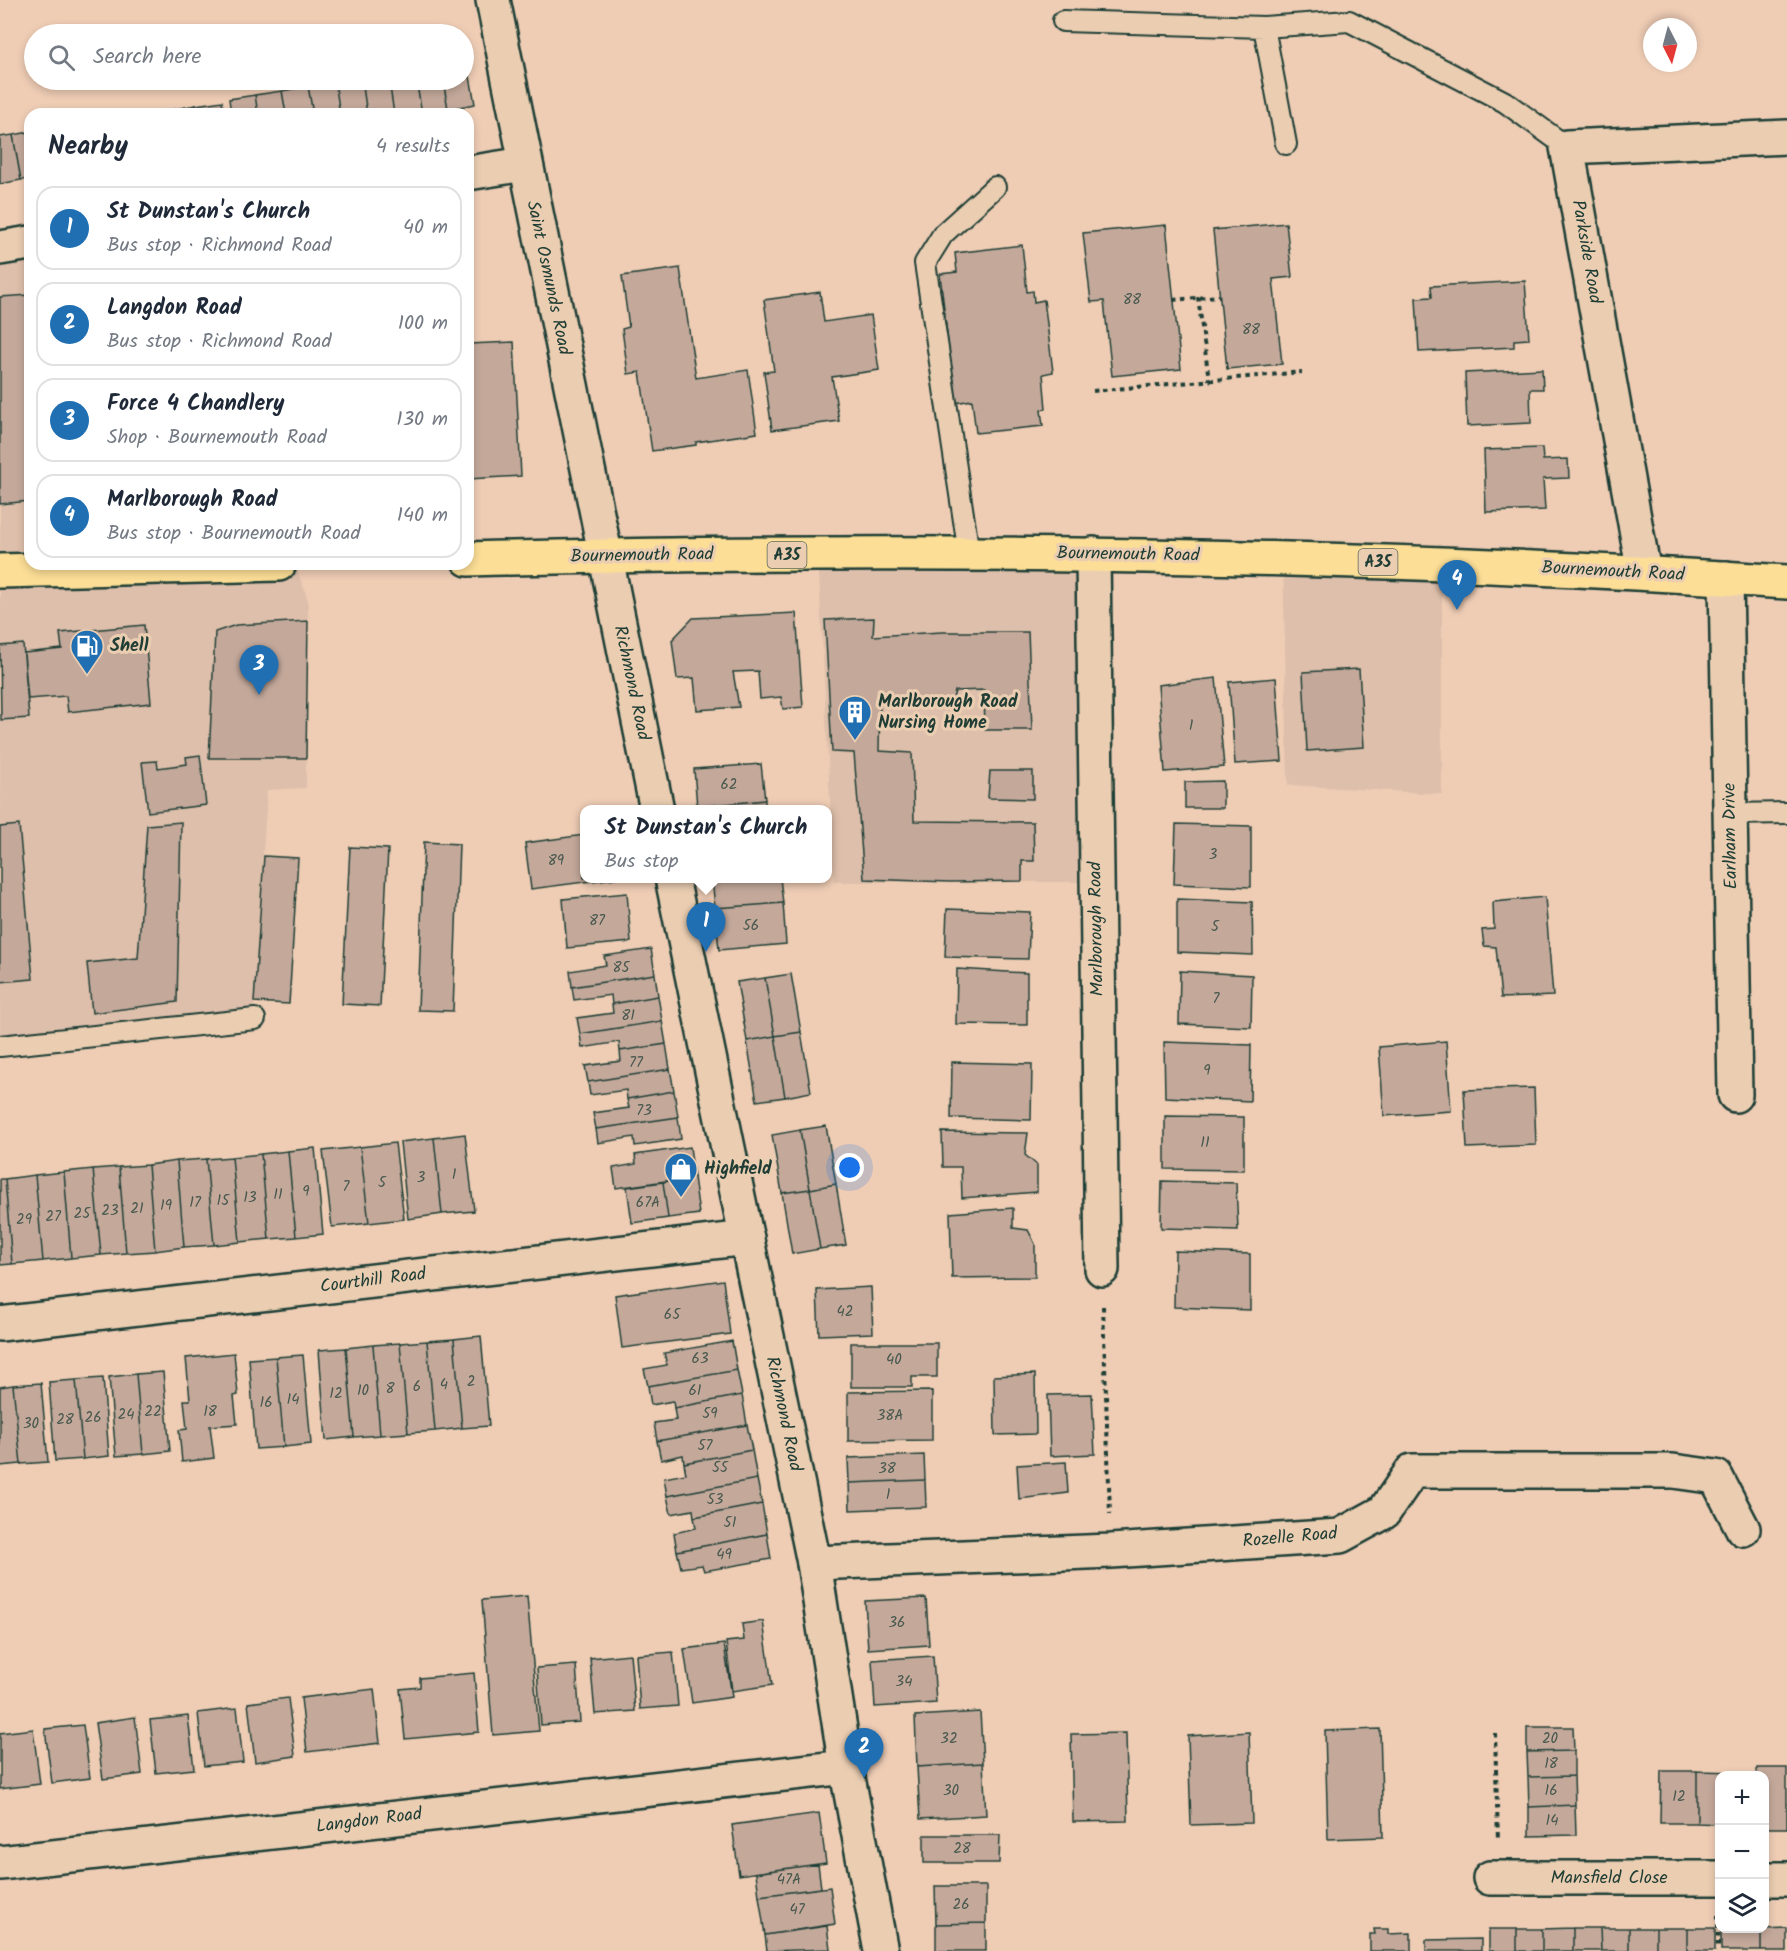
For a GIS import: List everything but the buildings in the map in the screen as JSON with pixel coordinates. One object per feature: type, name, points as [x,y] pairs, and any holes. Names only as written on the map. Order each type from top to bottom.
[{"type":"highway","name":"Bournemouth Road","points":[[474,559],[605,556],[1093,554],[1283,558],[1644,573],[1787,582]]},
{"type":"highway","points":[[0,571],[40,570]]},
{"type":"street","name":"Saint Osmunds Road","points":[[493,0],[605,556]]},
{"type":"street","points":[[1567,147],[1787,137]]},
{"type":"street","name":"Parkside Road","points":[[1567,147],[1644,573]]},
{"type":"street","points":[[474,172],[525,164]]},
{"type":"street","points":[[0,248],[24,244]]},
{"type":"street","name":"Marlborough Road","points":[[1093,554],[1102,1269]]},
{"type":"street","name":"Richmond Road","points":[[605,556],[656,805]]},
{"type":"street","name":"Earlham Drive","points":[[1726,578],[1735,1095]]},
{"type":"street","name":"Richmond Road","points":[[673,883],[814,1563],[846,1767],[880,1951]]},
{"type":"street","name":"Courthill Road","points":[[0,1324],[747,1238]]},
{"type":"street","name":"Rozelle Road","points":[[814,1563],[1111,1551],[1340,1536],[1384,1512],[1412,1471],[1673,1471],[1716,1477],[1743,1529]]},
{"type":"street","name":"Langdon Road","points":[[0,1863],[846,1767]]},
{"type":"street","name":"Mansfield Close","points":[[1494,1878],[1715,1878]]},
{"type":"street","points":[[1769,1878],[1787,1879]]},
{"type":"lane","points":[[1063,21],[1264,27],[1349,21],[1505,102],[1567,147]]},
{"type":"lane","points":[[1264,27],[1286,144]]},
{"type":"lane","points":[[969,554],[925,263],[944,234],[995,187]]},
{"type":"lane","points":[[1730,814],[1787,813]]},
{"type":"lane","points":[[0,1046],[255,1019]]},
{"type":"path","points":[[1173,300],[1220,296]]},
{"type":"path","points":[[1198,297],[1209,380]]},
{"type":"path","points":[[1093,392],[1302,372]]},
{"type":"path","points":[[1102,1269],[1111,1551]]},
{"type":"path","points":[[1494,1878],[1495,1733]]},
{"type":"shaded area","points":[[24,244],[24,570],[297,570],[308,600],[306,788],[267,790],[254,1002],[255,1019],[0,1046],[0,248]]},
{"type":"shaded area","name":"Marlborough Road Nursing Home","points":[[1093,554],[1097,882],[834,882],[818,555]]},
{"type":"shaded area","points":[[1283,558],[1442,564],[1442,794],[1288,785]]},
{"type":"place","name":"Marlborough Road","points":[[1457,610]]},
{"type":"place","name":"Shell","points":[[87,675]]},
{"type":"place","name":"Force 4 Chandlery","points":[[259,695]]},
{"type":"place","name":"Marlborough Road Nursing Home","points":[[855,741]]},
{"type":"place","name":"St Dunstan's Church","points":[[706,952]]},
{"type":"place","name":"Highfield","points":[[681,1198]]},
{"type":"place","name":"Langdon Road","points":[[864,1778]]}]
